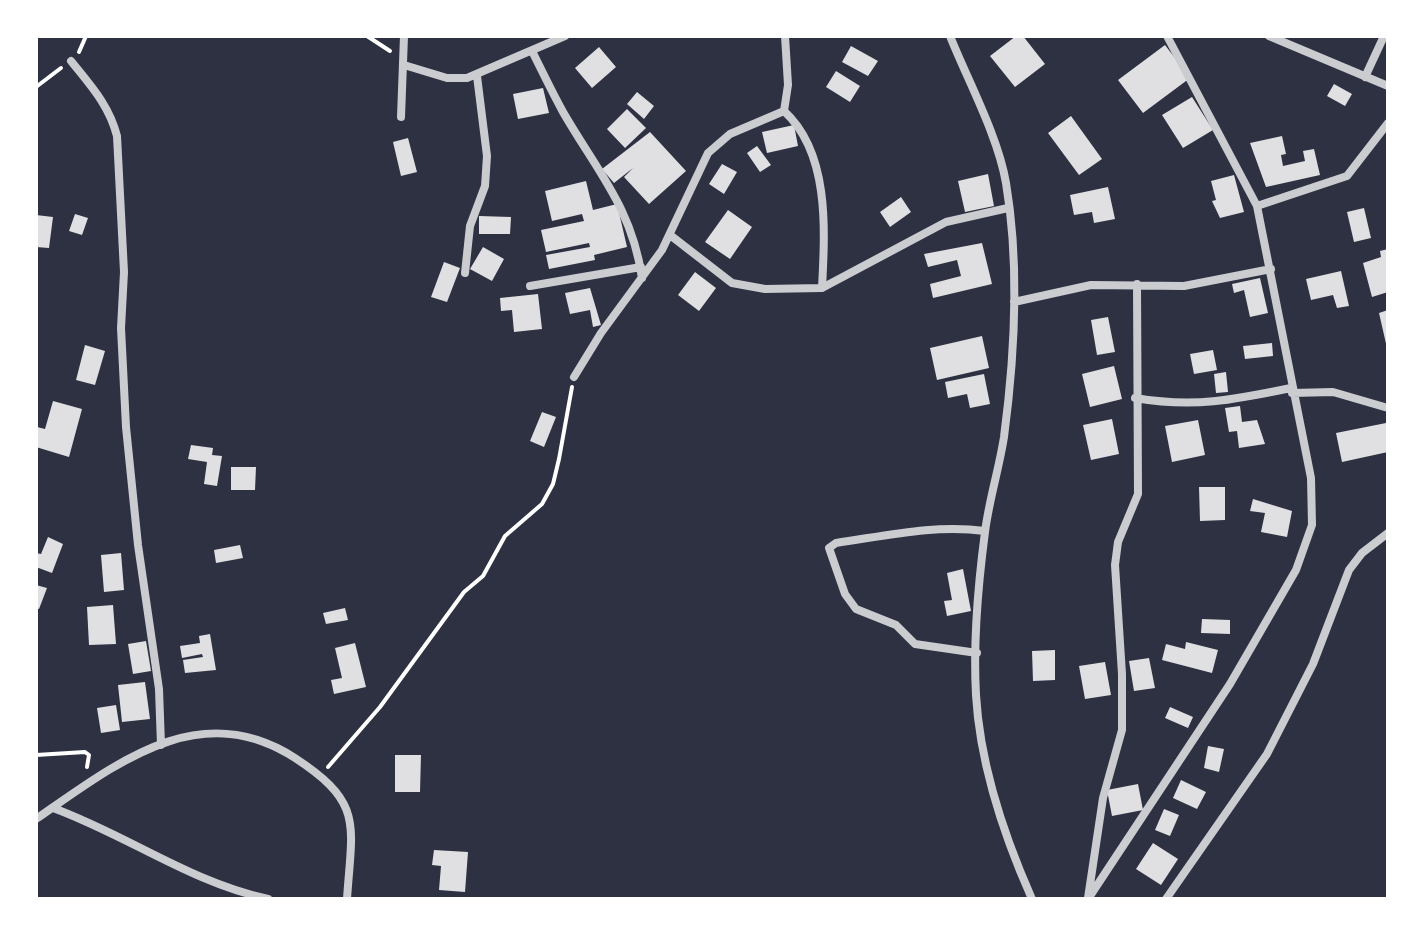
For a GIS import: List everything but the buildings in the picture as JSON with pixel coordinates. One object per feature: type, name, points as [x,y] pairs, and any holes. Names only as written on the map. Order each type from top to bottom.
[{"type":"street","points":[[401,117],[404,36]]},
{"type":"street","points":[[404,65],[447,78],[477,76],[565,36]]},
{"type":"street","points":[[784,111],[788,85],[785,36]]},
{"type":"street","points":[[950,36],[998,158],[1008,208],[1014,302],[1004,439],[985,531],[976,694],[981,742],[1013,852],[1032,899]]},
{"type":"street","points":[[1088,899],[1230,684],[1296,570],[1306,546],[1313,507],[1311,478],[1291,390],[1257,206],[1167,36]]},
{"type":"street","points":[[1269,36],[1388,86]]},
{"type":"street","points":[[1365,77],[1384,36]]},
{"type":"street","points":[[532,51],[563,113],[627,217],[637,241],[642,278]]},
{"type":"street","points":[[71,61],[103,101],[117,136],[124,272],[121,328],[126,427],[138,545],[159,689],[161,745]]},
{"type":"street","points":[[465,273],[470,226],[485,186],[487,156],[477,76]]},
{"type":"street","points":[[574,377],[670,235],[708,153],[730,134],[784,111]]},
{"type":"street","points":[[784,111],[800,126],[814,158],[824,221],[822,288]]},
{"type":"street","points":[[1257,206],[1347,176],[1388,123]]},
{"type":"street","points":[[670,235],[732,283],[765,289],[822,288],[946,222],[1008,208]]},
{"type":"street","points":[[530,286],[641,267]]},
{"type":"street","points":[[1014,302],[1091,285],[1184,286],[1271,269]]},
{"type":"street","points":[[1088,899],[1103,798],[1122,730],[1115,565],[1118,542],[1138,494],[1135,398],[1137,284]]},
{"type":"street","points":[[1135,398],[1176,405],[1200,404],[1291,390],[1333,392],[1388,408]]},
{"type":"street","points":[[977,653],[915,644],[896,625],[856,609],[845,594],[829,548],[836,543],[921,531],[961,528],[985,531]]},
{"type":"street","points":[[1166,899],[1267,754],[1313,664],[1349,570],[1362,553],[1388,533]]},
{"type":"street","points":[[36,819],[81,788],[161,745],[208,732],[248,735],[277,746],[342,795],[349,815],[347,899]]},
{"type":"street","points":[[53,808],[95,823],[200,879],[228,890],[268,899]]},
{"type":"path","points":[[367,36],[384,48],[404,54]]},
{"type":"path","points":[[321,777],[380,707],[464,592],[483,576],[505,536],[542,504],[553,484],[574,377]]},
{"type":"path","points":[[36,755],[85,752],[88,763],[81,788]]}]
